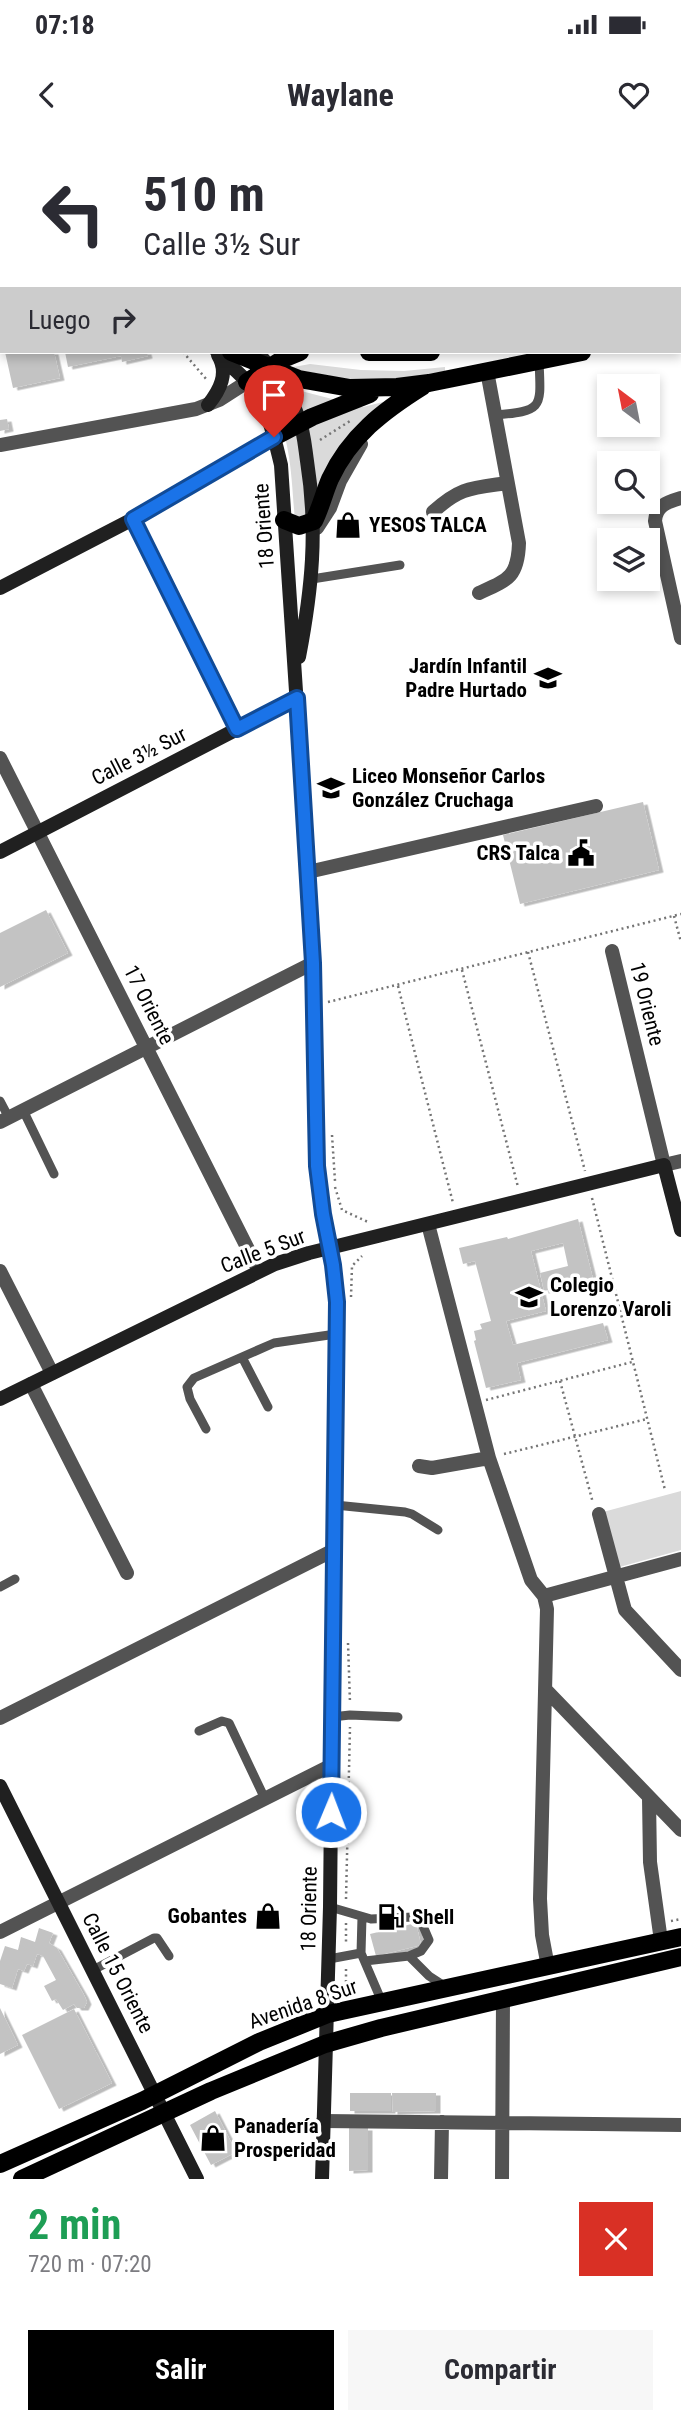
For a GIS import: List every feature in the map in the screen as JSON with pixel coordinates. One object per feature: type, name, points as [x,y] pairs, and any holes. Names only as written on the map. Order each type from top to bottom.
[{"type":"main road","points":[[212,400],[224,375],[222,354]]},
{"type":"main road","name":"18 Oriente","points":[[224,354],[247,382],[265,411],[281,465],[313,963],[323,1006],[317,1166],[337,1302],[330,1907],[322,2179]]},
{"type":"main road","points":[[228,354],[299,379],[350,388],[429,383],[487,374],[571,354]]},
{"type":"main road","name":"18 Oriente","points":[[259,354],[270,367],[301,422],[314,526],[312,579],[295,676]]},
{"type":"main road","points":[[247,382],[296,354]]},
{"type":"main road","points":[[284,520],[299,526],[314,526],[337,467],[364,428],[393,405],[429,383]]},
{"type":"main road","points":[[0,587],[133,519],[301,422],[355,398],[397,387]]},
{"type":"main road","name":"Calle 3½ Sur","points":[[0,852],[297,698]]},
{"type":"main road","name":"Calle 5 Sur","points":[[0,1399],[259,1271],[291,1259],[664,1165]]},
{"type":"main road","name":"19 Oriente","points":[[664,1165],[681,1230]]},
{"type":"main road","name":"Calle 15 Oriente","points":[[0,1786],[197,2179]]},
{"type":"main road","name":"Avenida 8 Sur","points":[[0,2164],[155,2094],[259,2042],[379,1995],[450,1989],[548,1967],[660,1933],[681,1937]]},
{"type":"main road","points":[[22,2179],[164,2112],[325,2044],[681,1957]]},
{"type":"street","points":[[314,526],[330,508],[349,463],[377,425],[398,407],[440,386],[487,374],[519,543],[519,562],[513,573],[501,583],[479,593]]},
{"type":"street","points":[[0,445],[212,400],[247,382]]},
{"type":"street","points":[[433,512],[448,498],[465,489],[507,483]]},
{"type":"street","points":[[681,498],[661,507],[657,511],[655,521],[681,638]]},
{"type":"street","points":[[133,519],[237,729]]},
{"type":"street","name":"17 Oriente","points":[[0,758],[259,1271]]},
{"type":"street","points":[[308,872],[596,806]]},
{"type":"street","name":"19 Oriente","points":[[612,951],[664,1165]]},
{"type":"street","points":[[4,1120],[313,963]]},
{"type":"street","name":"Calle 5 Sur","points":[[664,1165],[681,1161]]},
{"type":"street","points":[[428,1224],[489,1458],[531,1580],[544,1596],[547,1609],[541,1917],[548,1967]]},
{"type":"street","points":[[0,1271],[52,1373]]},
{"type":"street","points":[[31,1384],[127,1573]]},
{"type":"street","points":[[419,1466],[432,1468],[489,1458]]},
{"type":"street","points":[[599,1514],[614,1577],[628,1616],[681,1670]]},
{"type":"street","points":[[0,1718],[334,1550]]},
{"type":"street","points":[[544,1596],[681,1559]]},
{"type":"street","points":[[547,1690],[681,1830]]},
{"type":"street","points":[[0,1932],[332,1765]]},
{"type":"street","points":[[649,1798],[650,1862],[660,1933]]},
{"type":"street","points":[[502,2179],[503,1999]]},
{"type":"street","points":[[323,2121],[681,2126]]},
{"type":"street","points":[[441,2179],[442,2122]]},
{"type":"lane","points":[[495,415],[533,410],[539,398],[539,360]]},
{"type":"lane","points":[[312,579],[400,565]]},
{"type":"lane","points":[[0,1101],[4,1120]]},
{"type":"lane","points":[[23,1110],[54,1174]]},
{"type":"lane","points":[[206,1429],[190,1399],[187,1387],[194,1378],[243,1359],[274,1343],[336,1334]]},
{"type":"lane","points":[[243,1359],[268,1407]]},
{"type":"lane","points":[[335,1505],[405,1512],[438,1530]]},
{"type":"lane","points":[[0,1587],[15,1579]]},
{"type":"lane","points":[[332,1717],[398,1717]]},
{"type":"lane","points":[[199,1731],[222,1721],[229,1723],[265,1799]]},
{"type":"lane","points":[[329,1959],[346,1955],[409,1956],[421,1951],[429,1940],[420,1919],[371,1919],[330,1907]]},
{"type":"lane","points":[[362,1917],[363,1957],[379,1995]]},
{"type":"lane","points":[[93,1970],[154,1938],[157,1938],[169,1956]]},
{"type":"lane","points":[[409,1956],[429,1976],[450,1989]]},
{"type":"path","points":[[185,354],[209,383],[212,400]]},
{"type":"path","points":[[304,444],[319,441],[351,420],[364,428]]},
{"type":"path","points":[[323,1006],[397,984],[681,914]]},
{"type":"path","points":[[674,916],[681,942]]},
{"type":"path","points":[[528,952],[581,1161],[590,1183],[632,1363],[666,1490]]},
{"type":"path","points":[[462,968],[521,1201]]},
{"type":"path","points":[[397,984],[457,1217]]},
{"type":"path","points":[[323,1006],[327,991]]},
{"type":"path","points":[[332,1129],[335,1184],[341,1210],[371,1224],[376,1251],[360,1256],[352,1266],[351,1300]]},
{"type":"path","points":[[474,1403],[632,1363]]},
{"type":"path","points":[[560,1381],[591,1499],[599,1514]]},
{"type":"path","points":[[489,1458],[647,1419]]},
{"type":"path","points":[[348,1635],[350,1715],[346,1984],[356,1991],[379,1995]]},
{"type":"path","points":[[660,1933],[681,1919]]},
{"type":"shaded area","points":[[310,364],[361,370],[404,371],[445,367],[445,371],[399,380],[362,382],[288,368]]},
{"type":"shaded area","points":[[278,385],[363,407],[391,400],[315,516],[295,520],[289,454],[281,423],[265,394]]},
{"type":"shaded area","points":[[681,1491],[681,1550],[616,1568],[603,1512]]},
{"type":"building","points":[[5,354],[54,354],[60,378],[13,388]]},
{"type":"building","points":[[65,354],[148,356],[122,362],[121,356],[68,367]]},
{"type":"building","points":[[7,419],[9,429],[0,431],[0,420]]},
{"type":"building","name":"CRS Talca","points":[[643,802],[659,870],[520,904],[503,835]]},
{"type":"building","points":[[46,910],[68,953],[0,987],[0,933]]},
{"type":"building","points":[[578,1219],[593,1279],[544,1291],[540,1273],[568,1266],[563,1243],[531,1251],[546,1311],[506,1321],[513,1345],[603,1323],[608,1340],[517,1363],[521,1380],[486,1388],[474,1331],[482,1329],[480,1324],[491,1321],[475,1261],[463,1264],[459,1248],[507,1237],[508,1239]]},
{"type":"building","points":[[416,1923],[421,1945],[376,1956],[370,1934]]},
{"type":"building","points":[[39,1928],[53,1933],[49,1943],[57,1948],[84,1995],[87,2002],[84,2008],[77,2008],[74,2004],[63,2010],[56,1999],[52,2001],[44,1986],[56,1980],[43,1956],[37,1954],[33,1966],[27,1964],[24,1971],[18,1969],[12,1988],[0,1984],[0,1961],[5,1946],[18,1950],[21,1937],[35,1942]]},
{"type":"building","points":[[0,2008],[18,2045],[0,2054]]},
{"type":"building","points":[[74,2009],[112,2083],[59,2109],[22,2035]]},
{"type":"building","points":[[350,2093],[391,2093],[391,2111],[350,2111]]},
{"type":"building","points":[[392,2093],[436,2093],[436,2111],[393,2112]]},
{"type":"building","name":"Panadería Prosperidad","points":[[215,2111],[236,2152],[211,2165],[190,2125]]},
{"type":"building","points":[[349,2128],[368,2128],[368,2170],[349,2171]]},
{"type":"place","name":"YESOS TALCA","points":[[348,525]]},
{"type":"place","name":"Jardín Infantil Padre Hurtado","points":[[548,678]]},
{"type":"place","name":"Liceo Monseñor Carlos González Cruchaga","points":[[331,788]]},
{"type":"place","name":"CRS Talca","points":[[581,853]]},
{"type":"place","name":"Colegio Lorenzo Varoli","points":[[529,1297]]},
{"type":"place","name":"Gobantes","points":[[268,1916]]},
{"type":"place","name":"Shell","points":[[391,1917]]},
{"type":"place","name":"Panadería Prosperidad","points":[[213,2138]]},
{"type":"route","points":[[274,437],[133,519],[237,729],[297,698],[313,963],[318,1189],[333,1265],[337,1302],[331,1812]]}]
